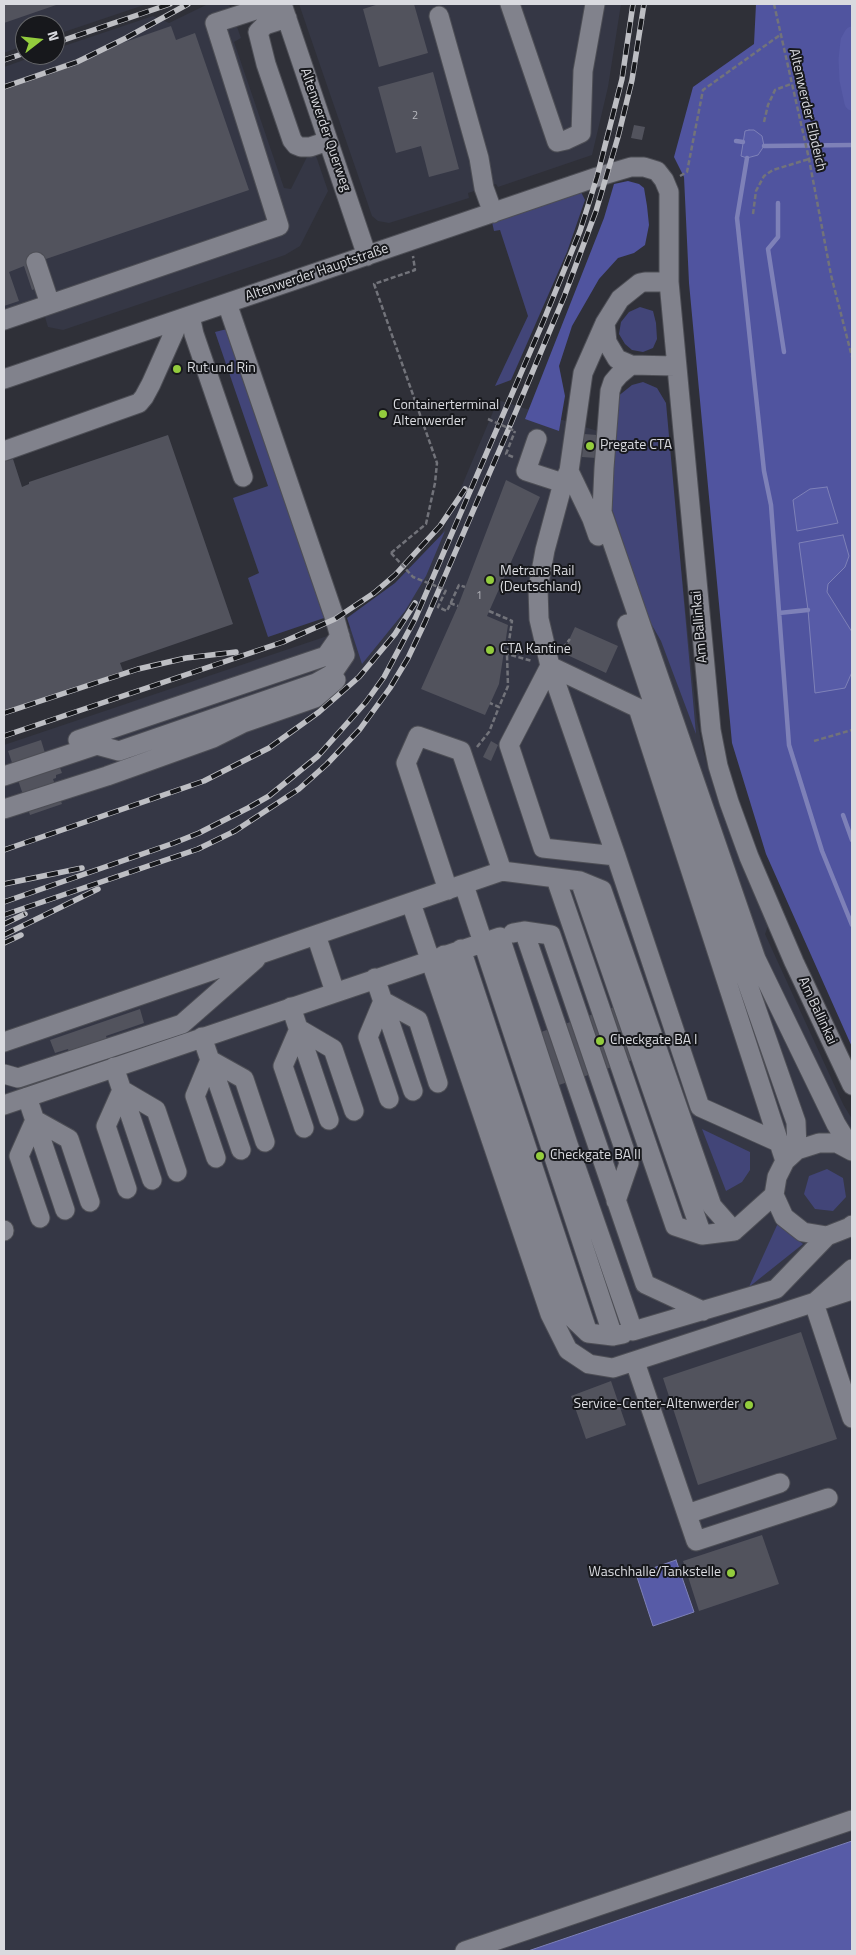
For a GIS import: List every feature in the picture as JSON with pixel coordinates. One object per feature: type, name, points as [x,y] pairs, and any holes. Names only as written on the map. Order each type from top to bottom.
[{"type":"street","points":[[510,4],[557,142],[581,134],[583,71],[595,4]]},
{"type":"street","points":[[281,8],[258,32],[266,64],[292,140],[301,147],[328,141]]},
{"type":"street","points":[[4,320],[279,226],[215,22],[281,8]]},
{"type":"street","name":"Altenwerder Querweg","points":[[281,8],[367,256]]},
{"type":"street","points":[[439,10],[478,158],[484,188],[493,213]]},
{"type":"street","name":"Altenwerder Hauptstraße","points":[[4,379],[631,167],[644,167],[656,171],[667,185]]},
{"type":"street","name":"Am Ballinkai","points":[[667,185],[669,198],[669,282],[675,366],[707,701],[718,766],[729,802],[762,889],[852,1085]]},
{"type":"street","points":[[36,262],[50,304]]},
{"type":"street","points":[[669,282],[645,282],[635,286],[620,299],[605,323],[583,373],[566,477],[545,550],[538,588],[539,619],[550,666],[700,1107],[778,1142],[791,1156]]},
{"type":"street","points":[[4,809],[108,776],[213,738],[243,723],[315,698],[344,671],[345,655],[340,636],[227,303]]},
{"type":"street","points":[[4,451],[139,404],[185,318]]},
{"type":"street","points":[[185,318],[194,334],[243,477]]},
{"type":"street","points":[[605,323],[607,342],[617,359],[631,365],[675,366]]},
{"type":"street","points":[[631,365],[618,375],[610,390],[602,512],[756,959],[836,1124],[852,1150]]},
{"type":"street","points":[[537,439],[526,471],[566,477],[588,476],[604,468]]},
{"type":"street","points":[[566,477],[592,519],[726,922],[796,1122],[791,1156],[777,1177],[774,1195],[784,1217],[803,1232],[828,1236]]},
{"type":"street","points":[[4,776],[96,740],[326,656],[340,636]]},
{"type":"street","points":[[4,764],[96,740],[119,750],[316,683],[332,674],[345,655]]},
{"type":"street","points":[[550,666],[508,745],[543,848],[616,856]]},
{"type":"street","points":[[550,666],[638,708],[778,1142]]},
{"type":"street","points":[[502,871],[461,751],[418,736],[406,763],[456,887],[491,940],[572,1154],[633,1332]]},
{"type":"street","points":[[96,740],[108,776]]},
{"type":"street","points":[[4,1042],[502,871],[580,881],[602,890],[712,1206],[734,1232]]},
{"type":"street","points":[[556,879],[675,1226],[702,1235],[734,1232],[774,1195]]},
{"type":"street","points":[[580,881],[702,1235]]},
{"type":"street","points":[[411,903],[445,954],[588,1333],[613,1336],[633,1332],[776,1289],[828,1236],[852,1225]]},
{"type":"street","points":[[4,1105],[445,954],[524,931],[551,936],[629,1163],[616,1201],[644,1284],[703,1311]]},
{"type":"street","points":[[316,935],[335,992]]},
{"type":"street","points":[[491,940],[613,1336]]},
{"type":"street","points":[[4,1074],[18,1078],[182,1024],[262,954]]},
{"type":"street","points":[[445,954],[550,1314],[568,1350],[589,1364],[613,1368],[814,1303],[851,1295]]},
{"type":"street","points":[[375,978],[414,1091]]},
{"type":"street","points":[[383,1000],[368,1037],[414,1091]]},
{"type":"street","points":[[383,1000],[418,1020],[414,1091]]},
{"type":"street","points":[[291,1007],[329,1120]]},
{"type":"street","points":[[299,1029],[283,1066],[329,1120]]},
{"type":"street","points":[[299,1029],[333,1049],[329,1120]]},
{"type":"street","points":[[202,1037],[241,1150]]},
{"type":"street","points":[[210,1060],[195,1096],[241,1150]]},
{"type":"street","points":[[210,1060],[244,1079],[241,1150]]},
{"type":"street","points":[[114,1067],[152,1180]]},
{"type":"street","points":[[122,1090],[106,1126],[152,1180]]},
{"type":"street","points":[[122,1090],[156,1110],[152,1180]]},
{"type":"street","points":[[27,1097],[65,1210]]},
{"type":"street","points":[[35,1120],[20,1156],[65,1210]]},
{"type":"street","points":[[35,1120],[69,1139],[65,1210]]},
{"type":"street","points":[[791,1156],[819,1143],[837,1143],[852,1150]]},
{"type":"street","points":[[814,1303],[852,1269]]},
{"type":"street","points":[[814,1303],[852,1418]]},
{"type":"street","points":[[635,1362],[696,1541],[828,1498]]},
{"type":"street","points":[[687,1514],[780,1483]]},
{"type":"street","points":[[465,1951],[852,1820]]},
{"type":"path","points":[[774,4],[780,35]]},
{"type":"path","name":"Altenwerder Elbdeich","points":[[667,185],[687,172],[703,90],[780,35],[809,159],[831,274],[852,357]]},
{"type":"path","points":[[764,122],[768,105],[775,90],[791,84]]},
{"type":"path","points":[[753,214],[756,191],[764,176],[774,170],[809,159]]},
{"type":"path","points":[[411,242],[415,270],[374,284],[437,463],[435,483],[426,524],[391,552],[413,577],[446,590],[438,607],[447,611],[459,585],[465,586]]},
{"type":"path","points":[[488,419],[515,431],[506,454],[517,458]]},
{"type":"path","points":[[450,603],[458,606]]},
{"type":"path","points":[[461,751],[473,752],[489,732],[508,686],[507,654],[512,621],[489,611]]},
{"type":"path","points":[[490,703],[499,707]]},
{"type":"path","points":[[814,742],[852,730]]},
{"type":"shaded area","points":[[4,4],[147,4],[65,32],[65,15],[15,15],[15,49],[4,53]]},
{"type":"shaded area","points":[[208,4],[229,4],[241,38],[234,42],[284,188],[291,189],[308,155],[315,153],[328,191],[300,246],[285,255],[63,330],[48,327],[44,314],[4,327],[4,67],[15,63],[15,65],[65,65],[65,46],[153,16],[169,23]]},
{"type":"shaded area","points":[[299,4],[621,4],[608,87],[592,155],[498,187],[496,184],[468,193],[469,198],[389,223],[378,221],[372,216]]},
{"type":"shaded area","points":[[756,4],[852,4],[852,1047],[766,854],[732,743],[689,283],[684,177],[674,157],[693,87],[754,44]]},
{"type":"shaded area","points":[[754,130],[762,136],[764,146],[758,155],[747,158],[741,156],[745,131]]},
{"type":"shaded area","points":[[628,181],[639,184],[644,188],[649,225],[645,245],[634,253],[618,258],[599,279],[572,326],[559,366],[565,396],[559,431],[525,419],[604,218],[614,184]]},
{"type":"shaded area","points":[[581,192],[585,200],[567,252],[511,380],[495,386],[528,316],[500,230],[494,231],[492,222]]},
{"type":"shaded area","points":[[640,307],[653,311],[656,323],[657,339],[653,348],[643,352],[632,350],[625,344],[619,334],[621,322],[629,312]]},
{"type":"shaded area","points":[[227,329],[327,617],[268,637],[248,578],[259,573],[233,498],[268,486],[215,332]]},
{"type":"shaded area","points":[[643,382],[657,388],[666,403],[696,734],[661,641],[649,620],[610,503],[617,397],[632,385]]},
{"type":"shaded area","name":"Containerterminal Altenwerder","points":[[498,400],[617,437],[668,442],[697,721],[703,750],[716,795],[744,871],[768,926],[765,934],[843,1104],[852,1119],[852,1841],[528,1951],[4,1951],[4,745],[351,628],[374,600],[434,552]]},
{"type":"shaded area","points":[[827,487],[838,523],[797,531],[793,500],[810,489]]},
{"type":"shaded area","points":[[445,531],[426,576],[405,611],[362,664],[347,618],[395,583]]},
{"type":"shaded area","points":[[843,535],[849,556],[845,567],[828,584],[827,592],[852,632],[852,672],[845,688],[815,693],[808,610],[799,543]]},
{"type":"shaded area","points":[[702,1129],[750,1152],[750,1170],[742,1182],[726,1191]]},
{"type":"shaded area","points":[[827,1169],[843,1178],[846,1197],[833,1211],[815,1209],[804,1194],[809,1176]]},
{"type":"shaded area","points":[[778,1223],[803,1244],[749,1287]]},
{"type":"shaded area","points":[[676,1560],[694,1612],[653,1626],[636,1574]]},
{"type":"shaded area","points":[[852,1841],[852,1951],[528,1951]]},
{"type":"building","points":[[4,4],[59,4],[27,15],[15,15],[15,19],[4,23]]},
{"type":"building","points":[[379,4],[414,4],[428,53],[379,67],[363,9]]},
{"type":"building","points":[[171,26],[176,40],[195,33],[249,190],[43,260],[51,284],[32,290],[24,266],[9,272],[19,301],[4,306],[4,84],[59,65],[65,65],[65,63]]},
{"type":"building","points":[[433,72],[459,169],[429,177],[421,146],[396,153],[378,87]]},
{"type":"building","points":[[634,125],[645,127],[642,140],[631,138]]},
{"type":"building","name":"Pregate CTA","points":[[584,434],[597,435],[596,458],[582,457]]},
{"type":"building","points":[[168,435],[233,624],[120,663],[123,671],[4,712],[4,460],[13,459],[22,487],[29,484],[29,482]]},
{"type":"building","points":[[506,480],[540,497],[487,616],[508,625],[499,684],[485,715],[421,689],[458,606]]},
{"type":"building","points":[[575,627],[618,646],[606,673],[563,653]]},
{"type":"building","points":[[41,740],[49,766],[59,765],[62,773],[56,775],[56,778],[53,779],[62,804],[30,815],[8,751]]},
{"type":"building","points":[[491,741],[498,745],[491,761],[483,757]]},
{"type":"building","name":"Checkgate BA I","points":[[644,997],[662,1050],[556,1086],[538,1033]]},
{"type":"building","points":[[140,1009],[144,1023],[106,1036],[112,1054],[74,1067],[68,1049],[55,1053],[50,1040]]},
{"type":"building","name":"Service-Center-Altenwerder","points":[[801,1332],[837,1439],[698,1485],[663,1378]]},
{"type":"building","points":[[611,1381],[626,1425],[586,1439],[571,1396]]},
{"type":"building","name":"Waschhalle/Tankstelle","points":[[762,1535],[779,1584],[699,1611],[683,1561]]},
{"type":"waterway","points":[[852,34],[848,41],[846,60],[847,80],[852,103]]},
{"type":"waterway","points":[[736,141],[743,142]]},
{"type":"waterway","points":[[764,146],[852,145]]},
{"type":"waterway","points":[[747,158],[737,218],[764,471],[771,505],[789,745],[822,851],[852,925]]},
{"type":"waterway","points":[[778,203],[778,237],[768,249],[784,352]]},
{"type":"waterway","points":[[779,613],[808,610]]},
{"type":"waterway","points":[[843,815],[852,840]]},
{"type":"railway","points":[[65,40],[170,4]]},
{"type":"railway","points":[[4,87],[77,62],[188,4]]},
{"type":"railway","points":[[4,902],[174,843],[199,833],[269,796],[318,756],[366,702],[384,677],[415,619],[543,322],[580,231],[597,177],[622,79],[633,4]]},
{"type":"railway","points":[[4,915],[198,849],[235,831],[299,789],[327,764],[360,729],[390,688],[408,658],[425,622],[509,428],[564,297],[596,211],[618,137],[632,80],[644,4]]},
{"type":"railway","points":[[4,60],[15,56]]},
{"type":"railway","points":[[4,736],[283,642],[335,619],[374,593],[395,575],[440,526],[465,489]]},
{"type":"railway","points":[[4,850],[204,781],[269,748],[319,712],[359,677],[395,634],[415,603]]},
{"type":"railway","points":[[4,713],[138,669],[186,658],[236,652]]},
{"type":"railway","points":[[4,884],[82,868]]},
{"type":"railway","points":[[4,935],[98,889]]},
{"type":"railway","points":[[4,924],[25,914]]},
{"type":"railway","points":[[4,943],[21,935]]},
{"type":"place","name":"Rut und Rin","points":[[177,369]]},
{"type":"place","name":"Containerterminal Altenwerder","points":[[383,414]]},
{"type":"place","name":"Pregate CTA","points":[[590,446]]},
{"type":"place","name":"Metrans Rail (Deutschland)","points":[[490,580]]},
{"type":"place","name":"CTA Kantine","points":[[490,650]]},
{"type":"place","name":"Checkgate BA I","points":[[600,1041]]},
{"type":"place","name":"Checkgate BA II","points":[[540,1156]]},
{"type":"place","name":"Service-Center-Altenwerder","points":[[749,1405]]},
{"type":"place","name":"Waschhalle/Tankstelle","points":[[731,1573]]}]
